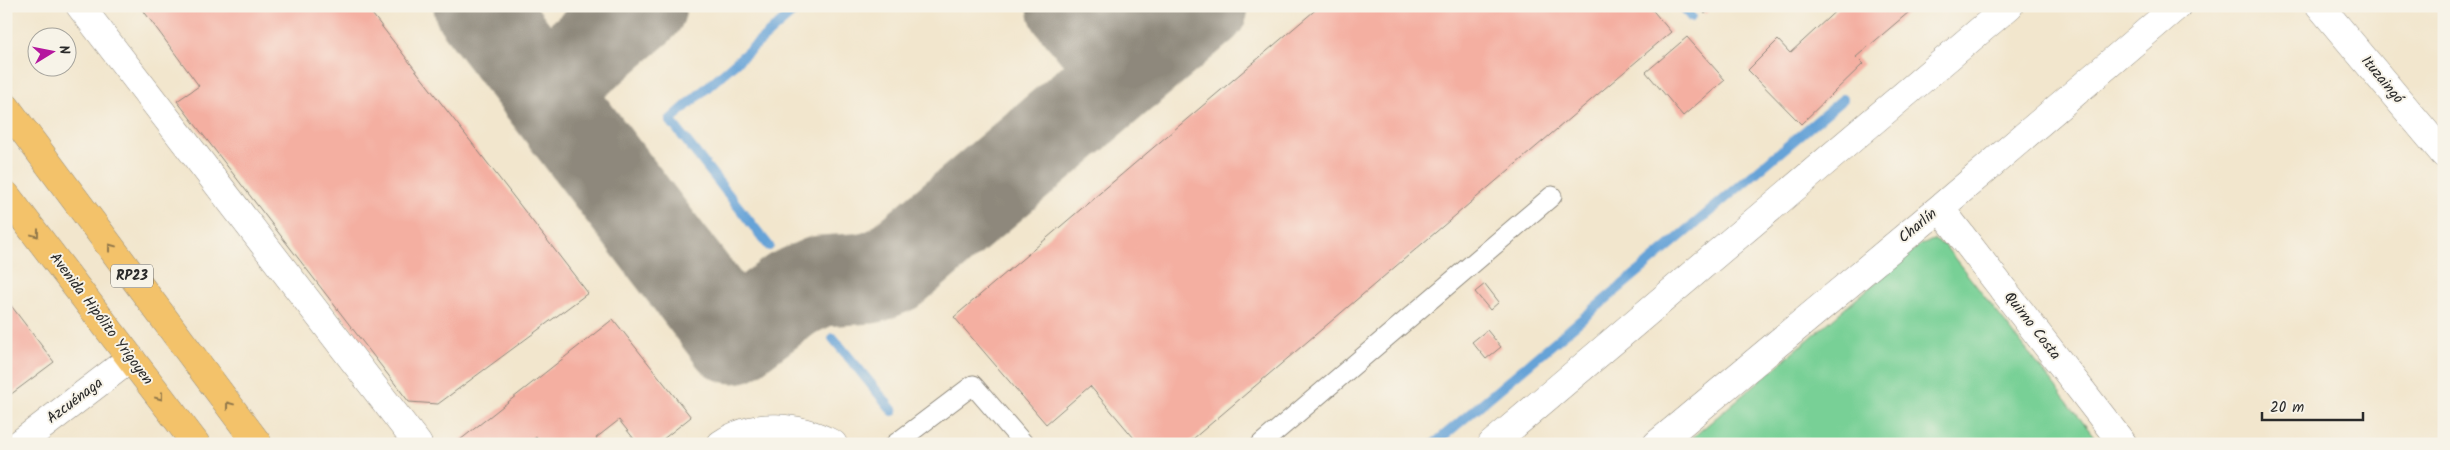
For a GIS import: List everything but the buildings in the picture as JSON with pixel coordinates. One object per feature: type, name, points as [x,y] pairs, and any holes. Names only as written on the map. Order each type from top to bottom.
[{"type":"main road","name":"RP23","points":[[6,107],[258,444]]},
{"type":"main road","name":"Avenida Hipólito Yrigoyen","points":[[6,195],[196,444]]},
{"type":"street","points":[[80,6],[418,444]]},
{"type":"street","points":[[1492,444],[2009,6]]},
{"type":"street","name":"Charlín","points":[[1657,444],[1940,208],[2177,6]]},
{"type":"street","name":"Ituzaingó","points":[[2320,6],[2444,154]]},
{"type":"street","name":"Quirno Costa","points":[[1940,208],[2123,444]]},
{"type":"street","name":"Azcuénaga","points":[[19,444],[131,358]]},
{"type":"street","points":[[720,444],[733,436],[760,429],[787,428],[811,433],[833,444]]},
{"type":"lane","points":[[1261,444],[1552,196]]},
{"type":"lane","points":[[895,444],[973,385],[1024,444]]},
{"type":"green space","points":[[1934,240],[1945,246],[2100,444],[1685,444],[1921,244]]},
{"type":"waterway","points":[[769,246],[670,120],[800,6]]},
{"type":"waterway","points":[[1683,6],[1691,17]]},
{"type":"waterway","points":[[1434,444],[1843,99]]},
{"type":"waterway","points":[[833,338],[893,411]]},
{"type":"taxiway","points":[[479,6],[733,338],[792,294],[821,281],[871,278],[893,269],[1203,6]]},
{"type":"taxiway","points":[[543,90],[641,6]]},
{"type":"taxiway","points":[[1073,6],[1127,71]]}]
